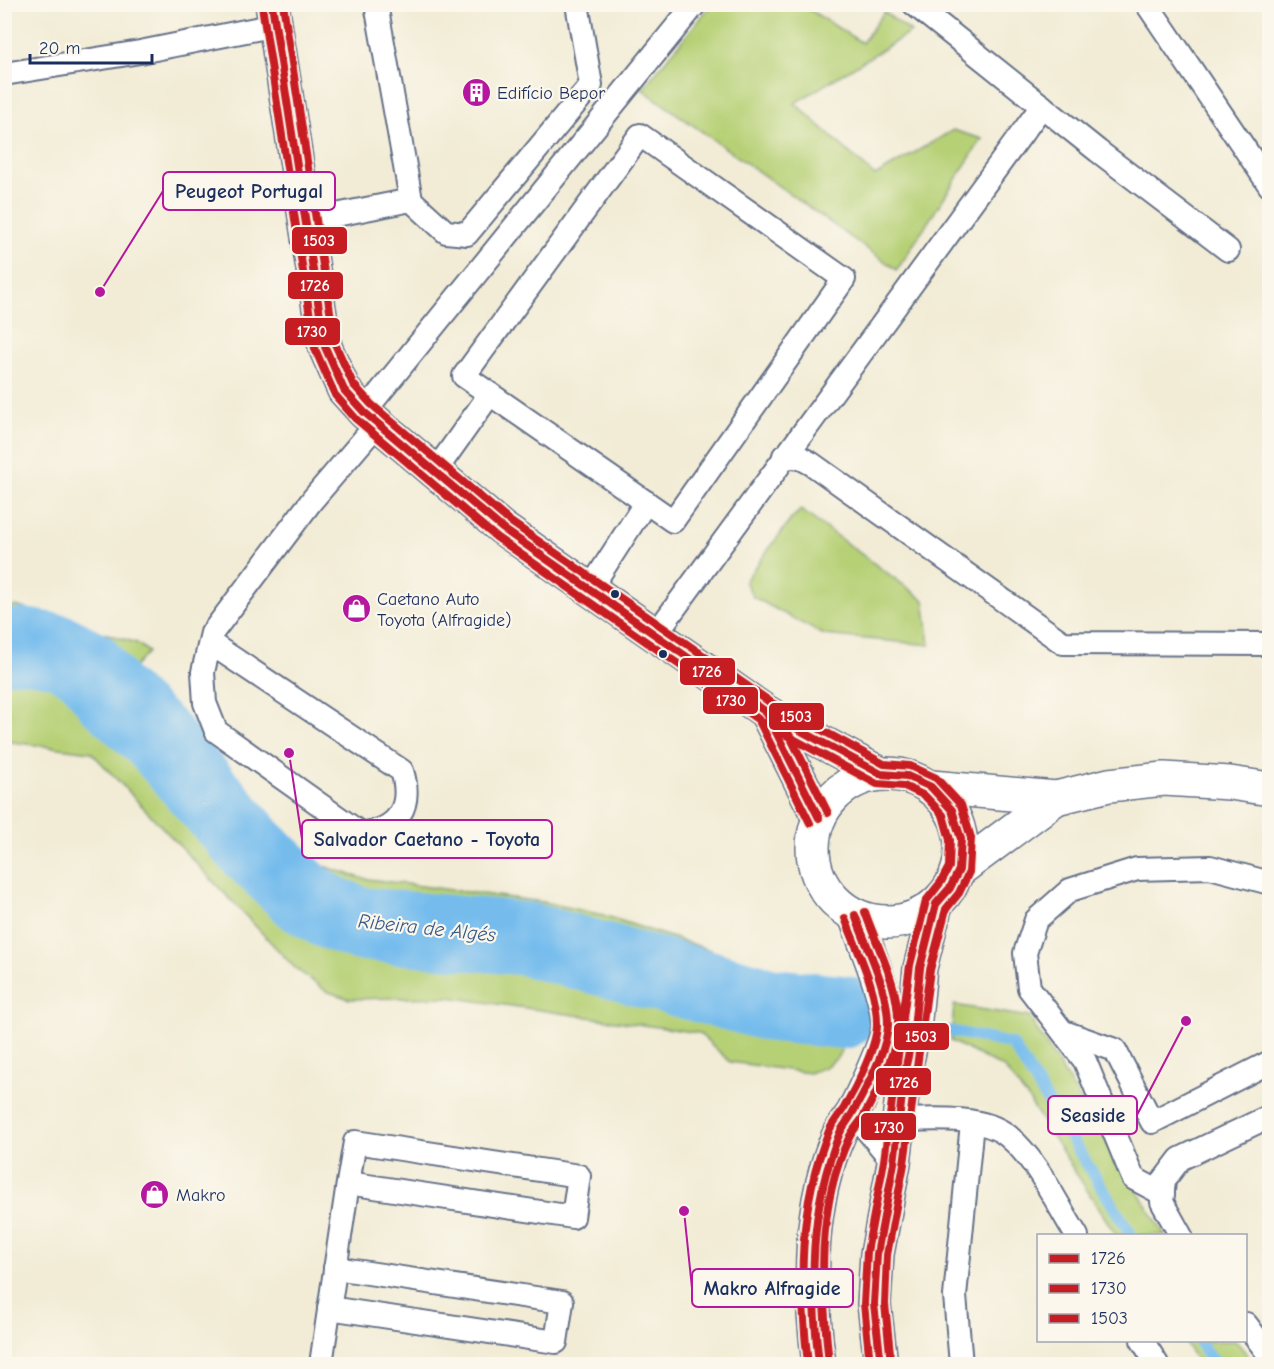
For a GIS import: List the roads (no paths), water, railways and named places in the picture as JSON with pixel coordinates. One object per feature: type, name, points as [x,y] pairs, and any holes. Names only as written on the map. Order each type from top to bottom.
[{"type":"street","points":[[274,15],[325,347],[344,390],[371,418],[502,528],[766,712],[881,774]]},
{"type":"street","points":[[766,712],[819,818]]},
{"type":"street","points":[[931,787],[952,810],[961,839],[959,870],[950,888],[936,904],[911,918],[883,923],[855,915],[832,898],[818,874],[813,845],[819,818],[830,801],[844,788],[861,778],[881,774],[907,776],[931,787],[1056,798],[1109,785],[1164,779],[1269,789]]},
{"type":"street","points":[[959,870],[1056,798]]},
{"type":"street","points":[[881,1365],[874,1304],[877,1254],[894,1163],[905,1070],[914,1029],[920,968],[936,904]]},
{"type":"street","points":[[819,1365],[811,1283],[815,1224],[827,1168],[841,1130],[852,1113],[888,1026],[855,915]]},
{"type":"lane","points":[[376,4],[411,200],[446,232],[467,234],[591,85],[577,4]]},
{"type":"lane","points":[[210,643],[402,771],[407,787],[406,803],[398,817],[388,827],[375,833],[360,833],[216,731],[205,703],[203,672],[212,633],[371,418],[695,4]]},
{"type":"lane","points":[[914,4],[1228,250]]},
{"type":"lane","points":[[1147,4],[1269,186]]},
{"type":"lane","points":[[4,74],[140,52],[274,15]]},
{"type":"lane","points":[[655,635],[1042,106]]},
{"type":"lane","points":[[640,135],[844,279],[673,521],[490,394],[464,376],[640,135]]},
{"type":"lane","points":[[306,220],[411,200]]},
{"type":"lane","points":[[435,473],[490,394]]},
{"type":"lane","points":[[784,456],[812,464],[1064,643],[1269,644]]},
{"type":"lane","points":[[590,589],[646,502]]},
{"type":"lane","points":[[1163,1194],[1133,1178],[1085,1061],[1029,988],[1025,953],[1036,920],[1070,890],[1137,869],[1209,867],[1269,883]]},
{"type":"lane","points":[[1064,1032],[1115,1050],[1152,1122],[1269,1062]]},
{"type":"lane","points":[[852,1113],[894,1163]]},
{"type":"lane","points":[[1180,1234],[1162,1202],[1164,1180],[1180,1159],[1269,1116]]},
{"type":"lane","points":[[900,1120],[952,1119],[988,1126],[1007,1135],[1029,1159],[1076,1234]]},
{"type":"lane","points":[[961,1365],[955,1296],[972,1123]]},
{"type":"lane","points":[[321,1365],[335,1268],[348,1183],[355,1142],[579,1176],[573,1217],[348,1183]]},
{"type":"lane","points":[[330,1308],[556,1342],[562,1302],[335,1268]]},
{"type":"lane","points":[[1247,1327],[1269,1356]]},
{"type":"lane","points":[[1143,1342],[1157,1365]]},
{"type":"waterway","name":"Ribeira de Algés","points":[[4,647],[23,645],[59,651],[88,666],[110,695],[156,737],[253,849],[305,898],[329,912],[361,924],[528,939],[772,1005],[842,1012]]},
{"type":"waterway","name":"Ribeira de Algés","points":[[951,1031],[1012,1044],[1131,1234]]},
{"type":"waterway","name":"Ribeira de Algés","points":[[1199,1342],[1209,1357],[1218,1364]]},
{"type":"place","name":"Edifício Bepor","points":[[476,93]]},
{"type":"place","name":"Peugeot Portugal","points":[[100,292]]},
{"type":"place","name":"Caetano Auto Toyota (Alfragide)","points":[[356,609]]},
{"type":"place","name":"Salvador Caetano - Toyota","points":[[289,753]]},
{"type":"place","name":"Seaside","points":[[1186,1021]]},
{"type":"place","name":"Makro","points":[[155,1195]]},
{"type":"place","name":"Makro Alfragide","points":[[684,1211]]}]
